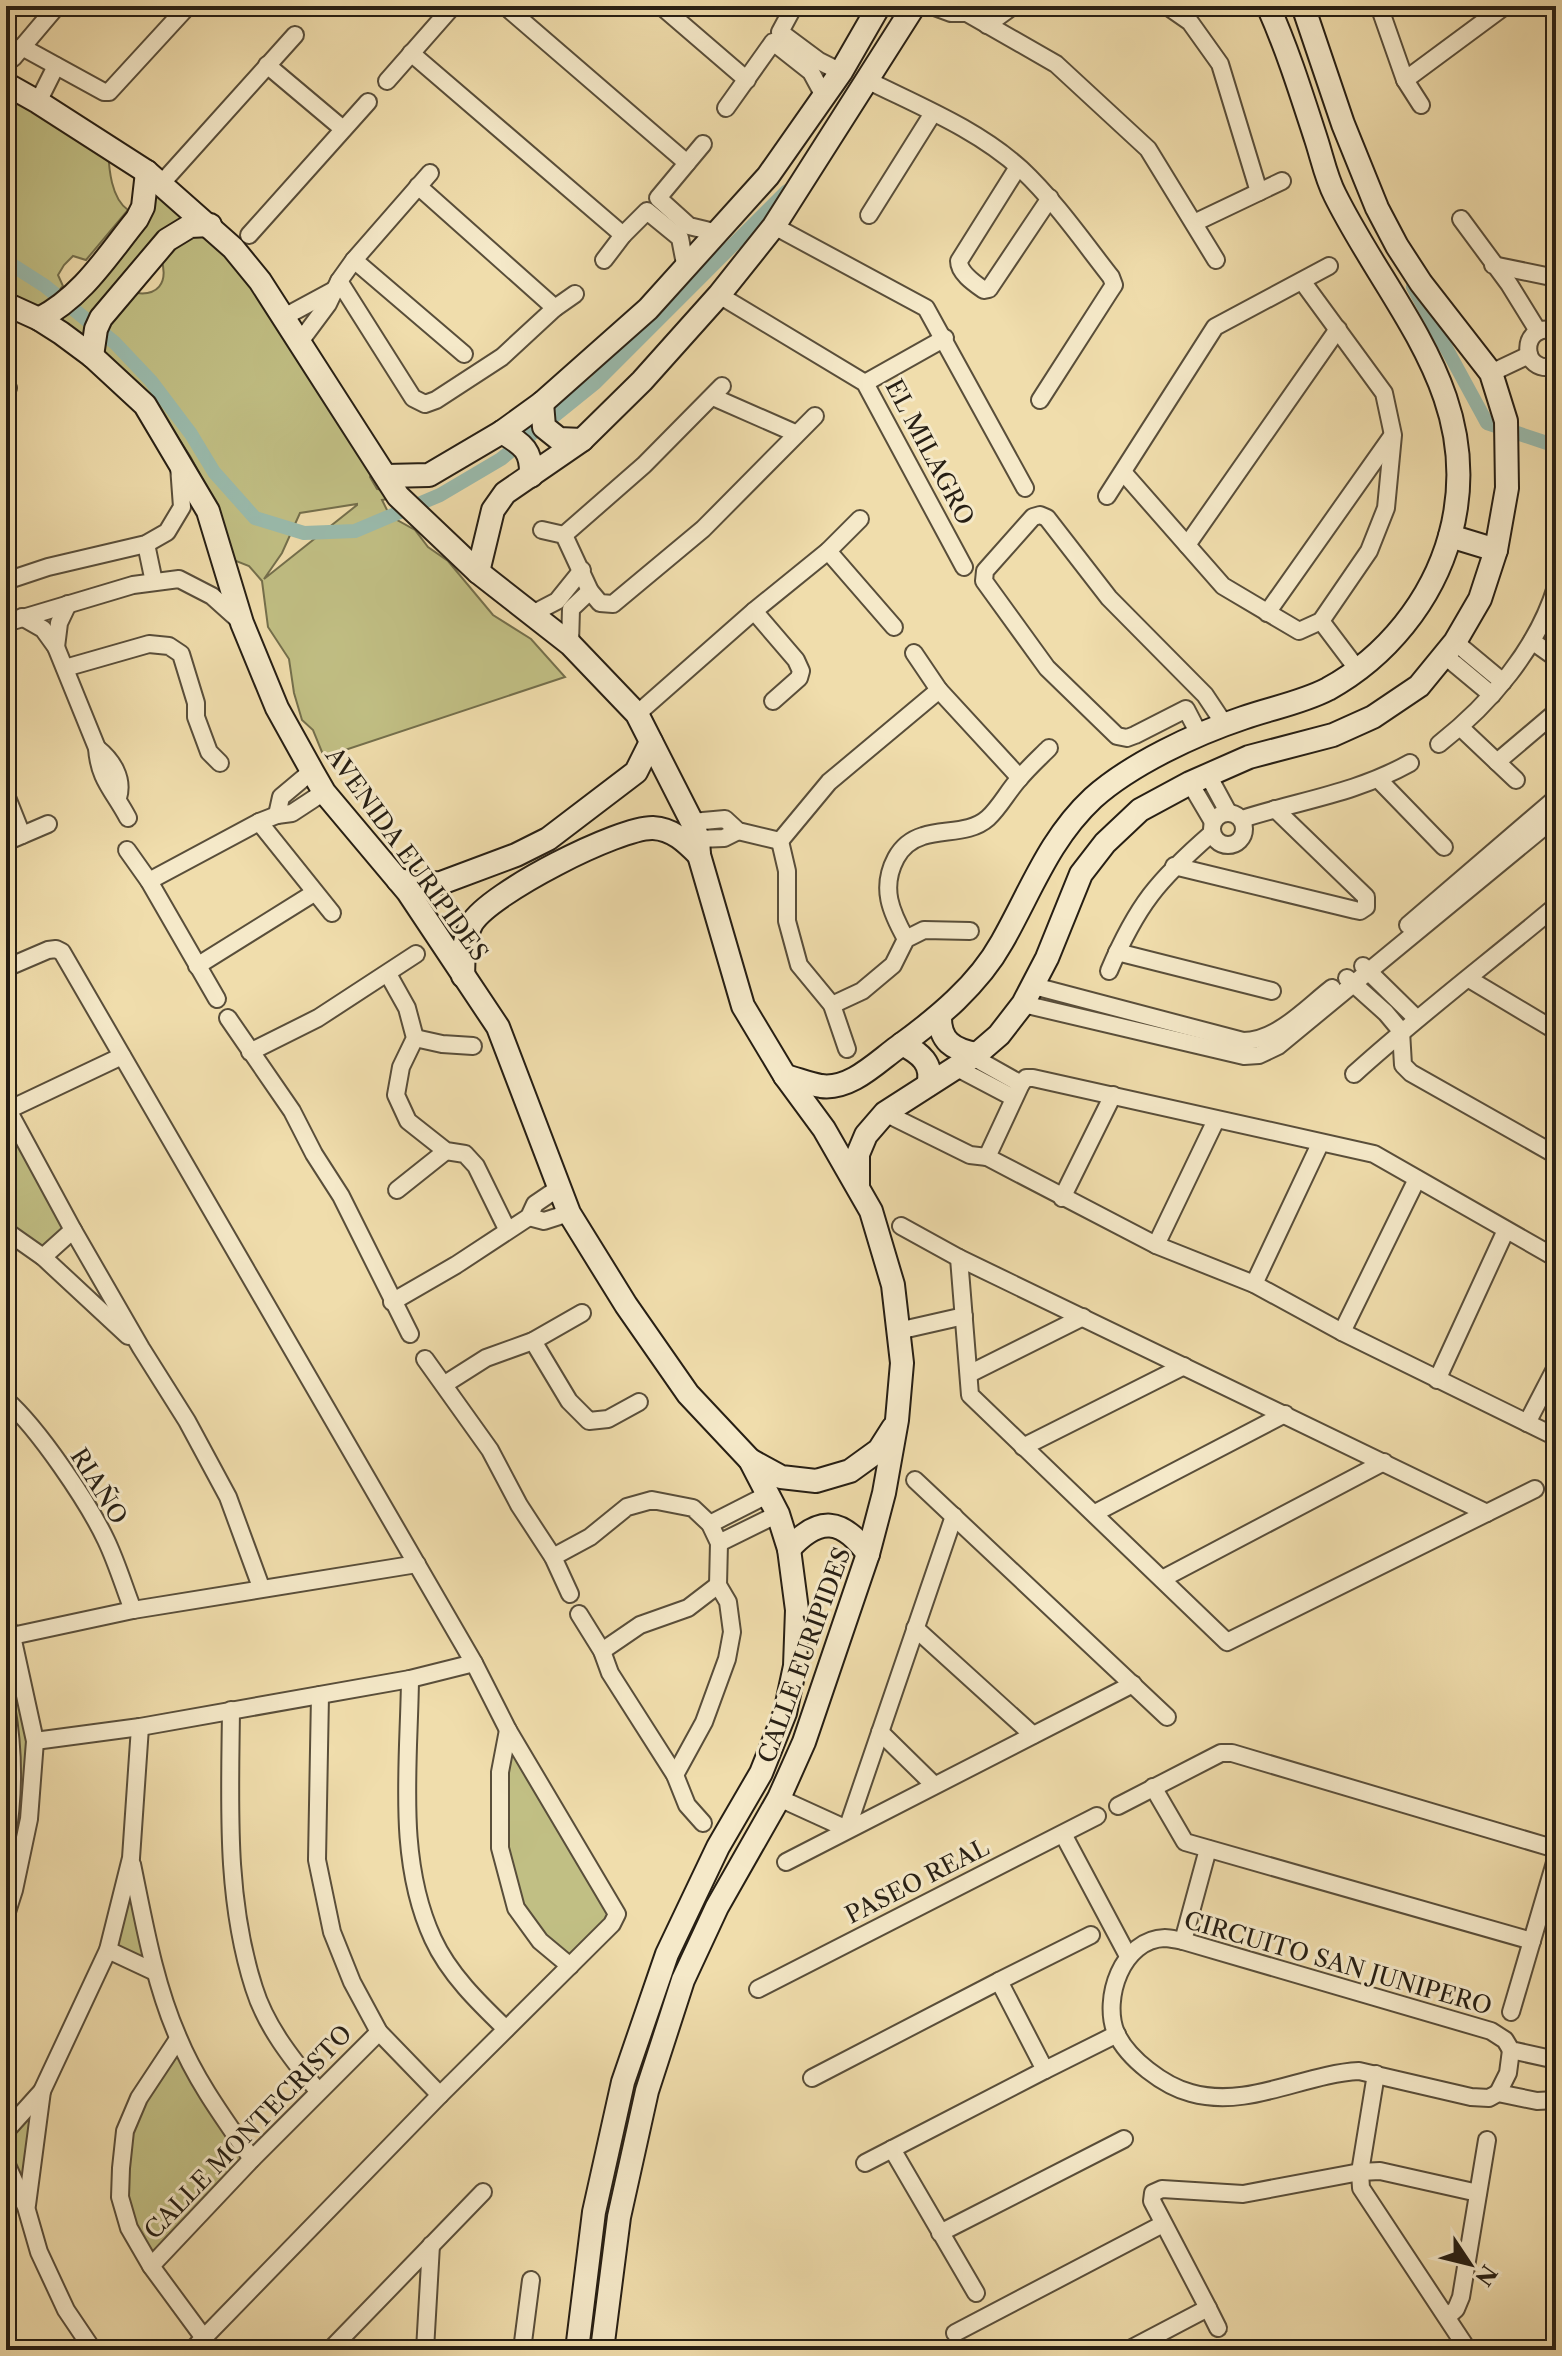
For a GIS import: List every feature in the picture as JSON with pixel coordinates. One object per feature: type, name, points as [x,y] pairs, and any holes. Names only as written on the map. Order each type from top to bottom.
[{"type":"street","points":[[57,6],[18,53],[56,66],[104,92],[109,92],[188,6]]},
{"type":"street","points":[[387,81],[453,6]]},
{"type":"street","points":[[505,6],[687,163]]},
{"type":"street","points":[[661,6],[747,80]]},
{"type":"street","points":[[726,108],[794,6]]},
{"type":"street","points":[[386,476],[429,475],[502,432],[542,403],[609,346],[686,269],[768,176],[841,72],[879,6]]},
{"type":"street","points":[[478,572],[493,510],[505,493],[582,440],[642,381],[719,295],[774,226],[914,6]]},
{"type":"street","points":[[932,6],[951,13],[966,9],[987,25],[1056,64],[1148,149],[1216,260]]},
{"type":"street","points":[[987,25],[1013,6]]},
{"type":"street","points":[[1167,6],[1190,22],[1220,64],[1259,192]]},
{"type":"street","points":[[785,1076],[823,1087],[852,1081],[940,1015],[990,960],[1052,847],[1075,816],[1096,796],[1119,779],[1199,734],[1326,690],[1358,670],[1383,650],[1411,617],[1431,583],[1450,536],[1459,465],[1455,430],[1444,389],[1334,193],[1290,55],[1268,6]]},
{"type":"street","points":[[1379,6],[1405,80],[1421,105]]},
{"type":"street","points":[[1405,80],[1505,6]]},
{"type":"street","points":[[858,1186],[858,1154],[866,1135],[885,1113],[969,1060],[999,1035],[1028,995],[1081,874],[1105,843],[1140,810],[1199,779],[1249,757],[1333,735],[1373,717],[1419,686],[1450,648],[1480,599],[1496,550],[1507,488],[1506,421],[1491,373],[1421,283],[1377,208],[1343,124],[1306,7]]},
{"type":"street","points":[[18,312],[70,300],[137,219],[154,178],[295,35]]},
{"type":"street","points":[[776,37],[841,72]]},
{"type":"street","points":[[776,37],[811,72],[824,96]]},
{"type":"street","points":[[411,53],[623,235]]},
{"type":"street","points":[[267,65],[343,129]]},
{"type":"street","points":[[38,102],[56,66]]},
{"type":"street","points":[[867,80],[977,136],[1018,167],[1050,198],[1111,277],[1114,285],[1040,400]]},
{"type":"street","name":"CALLE EURÍPIDES","points":[[6,84],[154,178],[210,225],[260,281],[398,496],[478,572],[570,644],[637,714],[696,839],[743,1006],[858,1186],[871,1211],[893,1285],[902,1363],[897,1420],[884,1493],[868,1554],[804,1742],[779,1798],[742,1859],[683,1980],[647,2091],[619,2217],[602,2350]]},
{"type":"street","points":[[249,235],[368,102]]},
{"type":"street","points":[[869,215],[933,113]]},
{"type":"street","points":[[604,260],[703,144]]},
{"type":"street","points":[[1018,167],[959,261],[961,270],[975,284],[984,290],[989,289],[1050,198]]},
{"type":"street","points":[[299,343],[328,304],[354,260],[430,173]]},
{"type":"street","points":[[1194,223],[1282,181]]},
{"type":"street","points":[[418,186],[555,308]]},
{"type":"street","points":[[653,205],[689,226],[718,233]]},
{"type":"street","points":[[653,205],[680,238],[686,269]]},
{"type":"street","points":[[1461,219],[1509,284],[1538,331]]},
{"type":"street","points":[[92,356],[99,324],[167,240],[190,226],[210,225]]},
{"type":"street","points":[[774,226],[916,300],[933,317],[1025,488]]},
{"type":"street","points":[[354,260],[464,354]]},
{"type":"street","points":[[1493,265],[1556,278]]},
{"type":"street","points":[[1107,496],[1215,327],[1329,266]]},
{"type":"street","points":[[1123,472],[1223,586],[1299,631],[1321,621],[1369,551],[1375,537],[1386,508],[1393,435],[1384,393],[1302,281]]},
{"type":"street","points":[[337,285],[413,398],[425,404],[502,357],[555,308],[575,294]]},
{"type":"street","points":[[284,317],[337,285]]},
{"type":"street","name":"EL MILAGRO","points":[[719,295],[865,383],[964,567]]},
{"type":"street","name":"AVENIDA EURIPIDES","points":[[18,312],[92,356],[145,405],[208,511],[242,623],[277,708],[324,792],[398,880],[498,1027],[569,1213],[626,1305],[688,1394],[750,1460]]},
{"type":"street","points":[[1187,545],[1338,329]]},
{"type":"street","points":[[1555,370],[1537,365],[1529,355],[1529,341],[1538,331],[1556,331]]},
{"type":"street","points":[[865,383],[945,338]]},
{"type":"street","points":[[1491,373],[1529,355]]},
{"type":"street","points":[[564,535],[644,465],[717,392],[795,433]]},
{"type":"street","points":[[542,403],[544,427],[559,439],[582,440]]},
{"type":"street","points":[[542,530],[564,535],[590,591],[600,603],[613,604],[703,529],[815,416]]},
{"type":"street","points":[[502,432],[521,444],[532,459],[531,476]]},
{"type":"street","points":[[1267,613],[1393,435]]},
{"type":"street","points":[[6,581],[48,567],[146,544],[167,532],[182,507],[179,461]]},
{"type":"street","points":[[1205,695],[1186,709],[1135,735],[1127,738],[1117,736],[1047,668],[984,581],[985,571],[1033,517],[1040,515],[1047,518],[1109,598],[1205,695],[1225,725]]},
{"type":"street","points":[[637,714],[828,551],[860,519]]},
{"type":"street","points":[[1450,536],[1496,550]]},
{"type":"street","points":[[146,544],[154,582]]},
{"type":"street","points":[[828,551],[894,627]]},
{"type":"street","points":[[532,614],[557,601],[582,570]]},
{"type":"street","points":[[14,620],[133,585],[179,579],[212,596],[242,623]]},
{"type":"street","points":[[1439,744],[1498,688],[1532,641],[1556,587]]},
{"type":"street","points":[[570,644],[571,609],[590,591]]},
{"type":"street","points":[[56,647],[59,623],[68,604]]},
{"type":"street","points":[[754,611],[796,660],[801,671],[799,678],[773,701]]},
{"type":"street","points":[[14,620],[43,629],[56,647],[97,748],[98,763],[110,792],[118,798],[128,818]]},
{"type":"street","points":[[1321,621],[1358,670]]},
{"type":"street","points":[[1532,641],[1556,658]]},
{"type":"street","points":[[65,668],[149,644],[169,646],[181,654],[196,703],[207,715],[219,748],[221,768]]},
{"type":"street","points":[[1450,648],[1498,688]]},
{"type":"street","points":[[914,653],[939,690],[1020,778]]},
{"type":"street","points":[[780,841],[829,782],[939,690]]},
{"type":"street","points":[[1186,709],[1199,734]]},
{"type":"street","points":[[1497,762],[1556,712]]},
{"type":"street","points":[[1460,727],[1516,780]]},
{"type":"street","points":[[398,880],[441,883],[516,855],[548,839],[636,772],[651,742]]},
{"type":"street","points":[[906,939],[892,914],[886,891],[890,870],[898,853],[908,842],[923,836],[975,826],[988,818],[1049,748]]},
{"type":"street","points":[[1109,971],[1148,896],[1174,866],[1224,822],[1329,797],[1379,780],[1410,763]]},
{"type":"street","points":[[277,815],[281,797],[312,771]]},
{"type":"street","points":[[1199,779],[1224,822]]},
{"type":"street","points":[[1379,780],[1444,847]]},
{"type":"street","points":[[149,881],[259,822],[292,813],[324,792]]},
{"type":"street","points":[[6,795],[22,835]]},
{"type":"street","points":[[1174,866],[1360,911],[1366,907],[1366,897],[1275,809]]},
{"type":"street","points":[[1028,995],[1244,1056],[1259,1055],[1278,1046],[1350,980],[1553,813]]},
{"type":"street","points":[[259,822],[332,913]]},
{"type":"street","points":[[6,842],[48,824]]},
{"type":"street","points":[[463,976],[464,939],[474,920],[488,906],[560,862],[631,830],[655,828],[696,839],[724,838],[738,831],[780,841]]},
{"type":"street","points":[[780,841],[787,871],[787,921],[799,965],[832,1005],[847,1049]]},
{"type":"street","points":[[127,850],[149,881],[217,999]]},
{"type":"street","points":[[197,966],[314,893]]},
{"type":"street","points":[[1354,1074],[1401,1031],[1555,908]]},
{"type":"street","points":[[832,1005],[862,991],[893,965],[906,939],[924,930],[970,931]]},
{"type":"street","points":[[6,968],[48,950],[62,952],[474,1663],[508,1730],[617,1914],[612,1924],[440,2095],[198,2344],[129,2228],[120,2197],[125,2131],[139,2098],[178,2039]]},
{"type":"street","points":[[1117,952],[1272,991]]},
{"type":"street","points":[[250,1052],[318,1018],[416,954]]},
{"type":"street","points":[[1366,968],[1417,1019]]},
{"type":"street","points":[[388,974],[407,1008],[415,1038],[401,1067],[396,1095],[408,1121],[446,1151],[465,1154],[476,1166],[507,1229]]},
{"type":"street","points":[[1469,979],[1556,1031]]},
{"type":"street","points":[[1350,980],[1401,1031],[1403,1065],[1411,1073],[1556,1155]]},
{"type":"street","points":[[940,1015],[940,1028],[948,1042],[969,1060],[1017,1091]]},
{"type":"street","points":[[228,1018],[292,1111],[314,1154],[341,1196],[410,1334]]},
{"type":"street","points":[[415,1038],[473,1046]]},
{"type":"street","points":[[902,1044],[912,1049],[929,1066],[931,1074],[928,1085]]},
{"type":"street","points":[[122,1056],[7,1110],[228,1497],[261,1587]]},
{"type":"street","points":[[987,1157],[1017,1091],[1026,1078],[1033,1078],[1374,1154],[1556,1258]]},
{"type":"street","points":[[1062,1198],[1113,1095]]},
{"type":"street","points":[[885,1113],[970,1155],[987,1157],[1156,1245],[1254,1284],[1342,1332],[1556,1437]]},
{"type":"street","points":[[1156,1245],[1216,1120]]},
{"type":"street","points":[[1254,1284],[1320,1144]]},
{"type":"street","points":[[397,1190],[446,1151]]},
{"type":"street","points":[[1342,1332],[1417,1179]]},
{"type":"street","points":[[392,1302],[529,1217],[535,1204],[560,1187]]},
{"type":"street","points":[[529,1217],[544,1221],[569,1213]]},
{"type":"street","points":[[901,1226],[959,1258],[1487,1513]]},
{"type":"street","points":[[43,1257],[73,1230]]},
{"type":"street","points":[[1437,1380],[1506,1230]]},
{"type":"street","points":[[6,1231],[43,1257],[141,1348]]},
{"type":"street","points":[[959,1258],[970,1395],[1227,1642],[1535,1489]]},
{"type":"street","points":[[445,1384],[486,1358],[533,1341],[582,1313]]},
{"type":"street","points":[[898,1331],[964,1316]]},
{"type":"street","points":[[969,1374],[1083,1317]]},
{"type":"street","points":[[533,1341],[569,1401],[589,1421],[608,1419],[639,1402]]},
{"type":"street","points":[[425,1359],[490,1450],[519,1505],[553,1557],[570,1594]]},
{"type":"street","points":[[1023,1447],[1184,1366]]},
{"type":"street","points":[[1527,1423],[1556,1367]]},
{"type":"street","name":"RIAÑO","points":[[6,1400],[18,1411],[66,1475],[106,1539],[133,1610]]},
{"type":"street","points":[[1095,1513],[1285,1414]]},
{"type":"street","points":[[750,1460],[781,1477],[816,1481],[828,1478],[850,1471],[879,1450],[897,1420]]},
{"type":"street","name":"CALLE EURÍPIDES","points":[[577,2350],[594,2212],[623,2082],[667,1954],[718,1847],[761,1773],[785,1713],[795,1666],[797,1610],[789,1549],[750,1460]]},
{"type":"street","points":[[1162,1579],[1384,1462]]},
{"type":"street","points":[[915,1480],[1167,1717]]},
{"type":"street","points":[[553,1557],[590,1537],[627,1507],[652,1500],[693,1508],[710,1524],[719,1543],[718,1585],[728,1602],[732,1632],[727,1659],[704,1722],[675,1775]]},
{"type":"street","points":[[710,1524],[772,1505]]},
{"type":"street","points":[[719,1543],[772,1505]]},
{"type":"street","points":[[847,1829],[954,1516]]},
{"type":"street","points":[[789,1549],[806,1530],[831,1525],[854,1534],[868,1554]]},
{"type":"street","points":[[6,1915],[29,1819],[35,1741],[9,1630],[417,1564]]},
{"type":"street","points":[[602,1651],[640,1625],[688,1608],[718,1585]]},
{"type":"street","points":[[579,1614],[602,1651],[610,1673],[675,1775],[687,1805],[703,1823]]},
{"type":"street","points":[[915,1628],[1033,1735]]},
{"type":"street","points":[[35,1741],[140,1727],[410,1679],[474,1663]]},
{"type":"street","points":[[410,1679],[408,1839],[414,1891],[434,1942],[470,1994],[506,2029]]},
{"type":"street","points":[[786,1862],[1133,1684]]},
{"type":"street","points":[[320,1695],[317,1860],[332,1932],[352,1982],[379,2032],[440,2095]]},
{"type":"street","points":[[6,1706],[13,1742],[11,1817],[6,1842]]},
{"type":"street","points":[[231,1710],[229,1849],[234,1897],[254,1990],[285,2050],[318,2091]]},
{"type":"street","points":[[6,2131],[42,2091],[108,1950],[131,1858],[140,1727]]},
{"type":"street","points":[[508,1730],[500,1772],[500,1848],[516,1908],[540,1941],[570,1966]]},
{"type":"street","points":[[880,1732],[934,1785]]},
{"type":"street","points":[[1118,1806],[1221,1753],[1232,1753],[1556,1849]]},
{"type":"street","points":[[1153,1787],[1185,1842],[1532,1941]]},
{"type":"street","points":[[779,1798],[847,1829]]},
{"type":"street","name":"PASEO REAL","points":[[758,1989],[1097,1816]]},
{"type":"street","points":[[1063,1834],[1128,1956],[1116,1980],[1111,2010],[1117,2034],[1140,2065],[1164,2082],[1190,2093],[1224,2098],[1343,2072],[1376,2074],[1471,2097],[1489,2098],[1498,2093],[1508,2073],[1511,2050]]},
{"type":"street","points":[[718,1847],[742,1859]]},
{"type":"street","points":[[1183,1941],[1208,1849]]},
{"type":"street","points":[[131,1858],[155,1972],[178,2039],[213,2102],[252,2159]]},
{"type":"street","points":[[1511,2012],[1556,1859]]},
{"type":"street","points":[[812,2078],[1091,1935]]},
{"type":"street","name":"CIRCUITO SAN JUNIPERO","points":[[1128,1956],[1142,1945],[1163,1938],[1183,1941],[1491,2031],[1505,2040],[1511,2050],[1556,2060]]},
{"type":"street","points":[[108,1950],[155,1972]]},
{"type":"street","points":[[999,1981],[1045,2070]]},
{"type":"street","name":"CALLE MONTECRISTO","points":[[151,2266],[318,2091],[379,2032]]},
{"type":"street","points":[[865,2163],[1117,2034]]},
{"type":"street","points":[[1376,2074],[1360,2172],[1361,2188],[1468,2350]]},
{"type":"street","points":[[26,2207],[42,2091]]},
{"type":"street","points":[[1498,2093],[1537,2101],[1556,2100]]},
{"type":"street","points":[[940,2233],[1124,2139]]},
{"type":"street","points":[[1447,2317],[1456,2309],[1461,2297],[1487,2140]]},
{"type":"street","points":[[892,2149],[976,2293]]},
{"type":"street","points":[[6,2163],[26,2207],[45,2267],[66,2310],[93,2350]]},
{"type":"street","points":[[1218,2328],[1163,2224],[1152,2201],[1153,2193],[1162,2189],[1243,2194],[1380,2171],[1478,2193]]},
{"type":"street","points":[[330,2350],[483,2192]]},
{"type":"street","points":[[955,2333],[1163,2224]]},
{"type":"street","points":[[425,2350],[431,2245]]},
{"type":"street","points":[[522,2350],[531,2280]]},
{"type":"street","points":[[1128,2350],[1208,2308]]},
{"type":"shaded area","points":[[6,94],[108,150],[114,191],[128,210],[86,260],[73,256],[64,265],[58,275],[63,286],[49,301],[38,306],[6,297]]},
{"type":"shaded area","points":[[150,184],[192,218],[86,342],[68,324],[52,317]]},
{"type":"shaded area","points":[[188,236],[206,237],[230,253],[374,469],[370,477],[377,489],[389,492],[392,498],[382,500],[390,516],[415,530],[428,547],[448,561],[493,615],[531,639],[565,677],[324,757],[313,730],[302,720],[289,659],[268,627],[262,581],[249,566],[231,559],[218,508],[165,418],[101,354],[102,327],[131,292],[148,293],[159,287],[163,275],[161,258]],"holes":[[[357,505],[264,579],[282,553],[300,513]]]},
{"type":"shaded area","points":[[6,1111],[73,1230],[43,1257],[6,1231]]},
{"type":"shaded area","points":[[6,1624],[35,1741],[6,1915]]},
{"type":"shaded area","points":[[508,1730],[617,1914],[570,1966],[516,1908],[500,1848]]},
{"type":"shaded area","points":[[131,1858],[155,1972],[108,1950]]},
{"type":"shaded area","points":[[178,2039],[252,2159],[151,2266],[120,2197],[139,2098]]},
{"type":"shaded area","points":[[42,2091],[26,2207],[6,2163],[6,2131]]},
{"type":"waterway","points":[[6,261],[45,286],[115,343],[151,381],[191,434],[214,472],[255,518],[304,533],[355,531],[440,495],[501,459],[595,383],[787,191]]},
{"type":"waterway","points":[[1413,287],[1487,423],[1556,446]]}]
